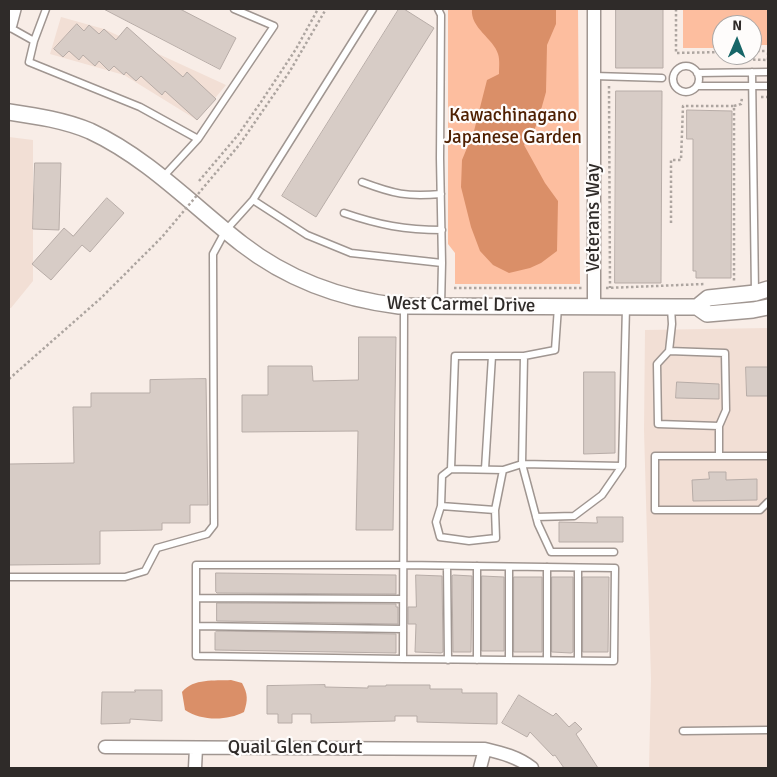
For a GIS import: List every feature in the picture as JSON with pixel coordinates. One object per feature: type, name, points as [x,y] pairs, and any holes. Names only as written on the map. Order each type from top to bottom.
[{"type":"street","points":[[9,26],[13,9]]},
{"type":"street","name":"Veterans Way","points":[[594,9],[594,306]]},
{"type":"street","name":"West Carmel Drive","points":[[9,112],[54,120],[88,130],[129,152],[163,177],[243,244],[278,268],[303,280],[349,297],[376,303],[404,306],[697,307],[708,314],[768,307]]},
{"type":"street","name":"West Carmel Drive","points":[[697,307],[708,298],[762,291]]},
{"type":"street","name":"Quail Glen Court","points":[[104,747],[484,749],[506,753],[525,762],[532,768]]},
{"type":"street","points":[[195,768],[196,748]]},
{"type":"street","points":[[480,768],[484,749]]},
{"type":"lane","points":[[46,9],[28,62],[140,107],[198,139]]},
{"type":"lane","points":[[163,177],[198,139],[274,26],[234,9]]},
{"type":"lane","points":[[9,577],[125,577],[145,571],[157,548],[207,534],[214,525],[213,254],[226,230],[253,200],[373,9]]},
{"type":"lane","points":[[438,9],[441,15],[442,306]]},
{"type":"lane","points":[[9,26],[34,41]]},
{"type":"lane","points":[[689,66],[697,73],[699,79],[698,86],[693,91],[684,92],[676,89],[673,81],[674,73],[681,67],[689,66]]},
{"type":"lane","points":[[752,72],[762,291]]},
{"type":"lane","points":[[697,73],[768,72]]},
{"type":"lane","points":[[594,76],[662,78]]},
{"type":"lane","points":[[698,86],[768,86]]},
{"type":"lane","points":[[362,182],[390,192],[415,196],[441,194]]},
{"type":"lane","points":[[253,200],[307,235],[351,253],[442,263]]},
{"type":"lane","points":[[344,213],[395,227],[442,230]]},
{"type":"lane","points":[[403,659],[404,306]]},
{"type":"lane","points":[[451,469],[455,356],[524,356],[555,350],[558,307]]},
{"type":"lane","points":[[536,517],[574,516],[602,495],[622,466],[626,307]]},
{"type":"lane","points":[[672,307],[669,352],[657,364],[658,424],[719,426]]},
{"type":"lane","points":[[669,352],[726,353],[726,410],[719,426],[719,456]]},
{"type":"lane","points":[[485,469],[492,356]]},
{"type":"lane","points":[[524,356],[522,464],[536,517],[550,552],[614,552]]},
{"type":"lane","points":[[768,456],[655,456],[655,510],[760,510],[768,502]]},
{"type":"lane","points":[[503,470],[494,510],[496,538],[469,541],[440,537],[436,522],[441,506],[442,476],[451,469],[503,470],[522,464],[622,466]]},
{"type":"lane","points":[[441,506],[494,510]]},
{"type":"lane","points":[[196,565],[448,566],[615,568],[614,661],[196,656],[196,565]]},
{"type":"lane","points":[[448,566],[448,660]]},
{"type":"lane","points":[[478,566],[478,660]]},
{"type":"lane","points":[[509,567],[509,660]]},
{"type":"lane","points":[[547,567],[547,660]]},
{"type":"lane","points":[[578,568],[578,660]]},
{"type":"lane","points":[[196,598],[403,599]]},
{"type":"lane","points":[[196,626],[403,629]]},
{"type":"lane","points":[[683,730],[768,730]]},
{"type":"path","points":[[199,181],[238,135],[261,102],[296,49],[318,9]]},
{"type":"path","points":[[9,379],[101,298],[162,238],[245,137],[290,71],[326,9]]},
{"type":"path","points":[[676,9],[676,52],[712,52]]},
{"type":"path","points":[[762,60],[768,60],[768,51]]},
{"type":"path","points":[[609,86],[610,288]]},
{"type":"path","points":[[761,97],[768,97]]},
{"type":"path","points":[[671,223],[671,160],[681,160],[683,106],[734,106],[741,104],[742,98]]},
{"type":"path","points":[[734,106],[734,282]]},
{"type":"shaded area","points":[[472,9],[556,9],[556,24],[547,45],[546,92],[534,131],[524,145],[545,183],[558,201],[557,251],[541,263],[509,273],[493,265],[480,251],[471,227],[461,187],[462,160],[474,131],[487,80],[499,74],[499,61],[496,49],[478,28],[472,16]]},
{"type":"shaded area","points":[[61,17],[104,29],[226,85],[197,120],[124,75],[50,54]]},
{"type":"shaded area","points":[[9,137],[33,140],[33,281],[11,308],[9,308]]},
{"type":"shaded area","points":[[768,328],[768,768],[649,768],[651,679],[644,430],[645,330]]},
{"type":"shaded area","points":[[231,680],[242,683],[244,687],[247,697],[244,712],[230,717],[206,718],[191,714],[185,710],[182,692],[192,684],[205,681]]},
{"type":"green space","name":"Kawachinagano Japanese Garden","points":[[448,9],[578,9],[580,284],[455,284],[455,253],[448,244]]},
{"type":"green space","points":[[683,9],[768,9],[768,45],[762,45],[762,15],[712,15],[712,48],[683,48]]},
{"type":"building","points":[[104,9],[180,9],[236,38],[220,69]]},
{"type":"building","points":[[399,9],[404,9],[434,28],[316,217],[282,196]]},
{"type":"building","points":[[616,9],[663,9],[663,68],[616,68]]},
{"type":"building","points":[[77,24],[84,31],[89,25],[99,34],[104,29],[116,40],[127,27],[183,77],[187,72],[216,99],[197,120],[165,91],[162,95],[141,76],[136,81],[126,72],[124,75],[114,66],[109,71],[99,61],[95,66],[83,55],[79,60],[69,51],[63,57],[54,49]]},
{"type":"building","points":[[616,91],[662,91],[661,283],[615,283]]},
{"type":"building","points":[[687,110],[732,111],[731,278],[696,278],[696,271],[693,271],[693,139],[687,139]]},
{"type":"building","points":[[35,163],[61,163],[59,230],[33,229]]},
{"type":"building","points":[[107,198],[124,213],[90,252],[82,245],[51,280],[32,264],[64,228],[73,236]]},
{"type":"building","points":[[359,337],[396,337],[393,530],[356,530],[358,431],[242,432],[242,395],[268,395],[268,366],[312,366],[313,381],[358,380]]},
{"type":"building","points":[[746,367],[768,367],[768,396],[747,396]]},
{"type":"building","points":[[584,372],[615,372],[615,453],[584,454]]},
{"type":"building","points":[[206,379],[208,505],[190,505],[190,523],[162,523],[162,530],[100,531],[100,564],[9,565],[9,464],[74,463],[73,407],[91,407],[91,393],[150,393],[150,380]]},
{"type":"building","points":[[677,382],[719,384],[719,399],[676,398]]},
{"type":"building","points":[[709,472],[726,472],[726,480],[757,479],[757,500],[693,501],[692,480],[709,479]]},
{"type":"building","points":[[597,517],[623,517],[623,542],[559,542],[559,522],[597,523]]},
{"type":"building","points":[[216,573],[396,575],[396,594],[217,593]]},
{"type":"building","points":[[416,575],[442,576],[443,652],[441,653],[415,652],[416,624],[408,624],[408,607],[416,607]]},
{"type":"building","points":[[452,576],[472,576],[471,652],[453,652]]},
{"type":"building","points":[[482,576],[504,577],[504,651],[482,651]]},
{"type":"building","points":[[514,577],[542,577],[542,652],[514,652]]},
{"type":"building","points":[[552,577],[573,577],[573,652],[571,653],[552,652]]},
{"type":"building","points":[[583,577],[609,577],[608,652],[583,652]]},
{"type":"building","points":[[217,603],[396,604],[396,607],[398,607],[398,624],[217,621]]},
{"type":"building","points":[[217,631],[396,634],[396,653],[215,650],[215,633]]},
{"type":"building","points":[[325,685],[325,687],[368,688],[368,686],[386,685],[430,685],[430,689],[462,689],[462,693],[497,693],[497,724],[417,722],[417,716],[395,716],[395,721],[311,723],[311,714],[292,714],[292,723],[278,723],[278,714],[267,714],[267,686]]},
{"type":"building","points":[[135,690],[162,690],[162,721],[130,719],[130,723],[101,724],[102,692],[135,692]]},
{"type":"building","points":[[519,695],[553,716],[556,713],[569,727],[575,722],[582,729],[576,734],[598,768],[564,768],[555,755],[553,756],[530,732],[527,737],[502,723]]}]
